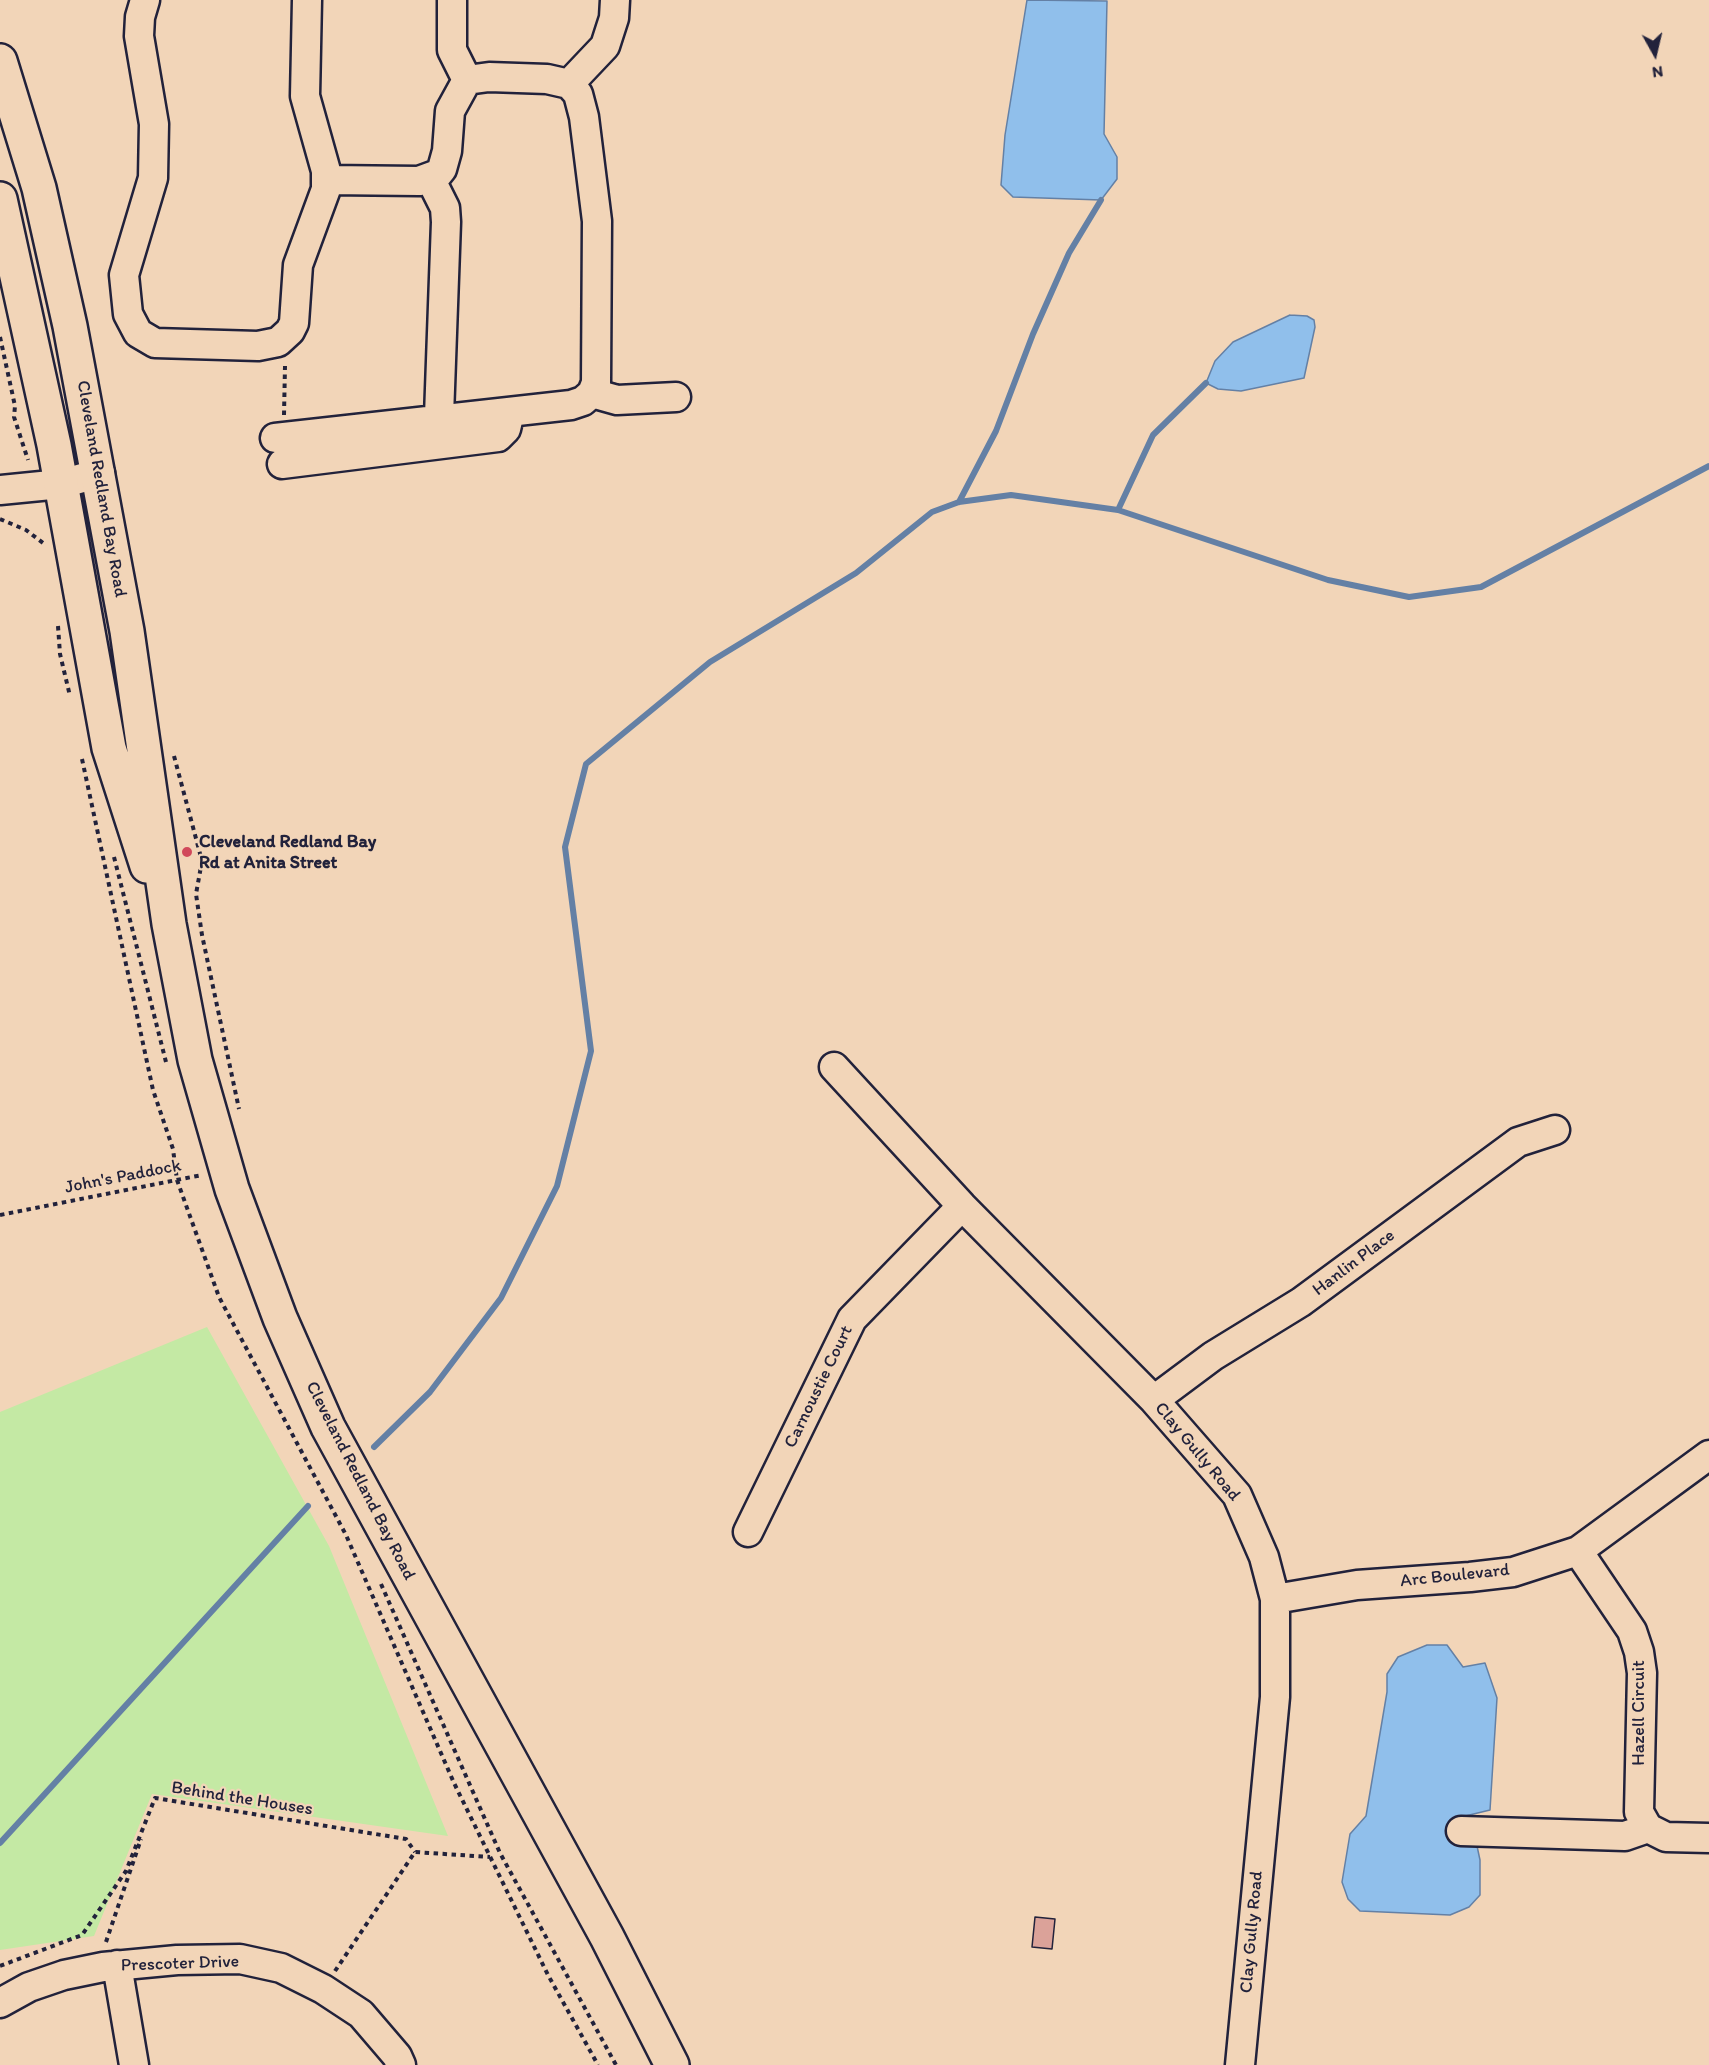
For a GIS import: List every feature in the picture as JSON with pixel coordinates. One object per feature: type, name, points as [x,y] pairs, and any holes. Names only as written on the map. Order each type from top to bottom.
[{"type":"highway","name":"Cleveland Redland Bay Road","points":[[0,61],[39,188],[100,473],[144,736],[169,924],[195,1060],[210,1177],[280,1318],[328,1427],[607,1937],[672,2065]]},
{"type":"highway","name":"Cleveland Redland Bay Road","points":[[0,199],[21,287],[61,484],[109,748],[132,825],[169,924]]},
{"type":"highway","name":"Cleveland Redland Bay Road","points":[[607,1937],[686,2065]]},
{"type":"street","points":[[143,0],[139,36],[154,124],[153,178],[124,275],[128,314],[138,333],[155,343],[258,346],[278,342],[294,324],[298,265],[327,180],[305,96],[307,0]]},
{"type":"street","points":[[452,0],[452,50],[467,80]]},
{"type":"street","points":[[569,84],[605,46],[614,18],[615,0]]},
{"type":"street","points":[[280,446],[438,431],[510,412],[571,405],[583,401],[592,393],[598,367],[595,313],[597,221],[584,117],[578,94],[569,84],[547,79],[489,77],[467,80]]},
{"type":"street","points":[[327,180],[407,181],[430,178],[442,169],[447,151],[450,111],[467,80]]},
{"type":"street","points":[[430,178],[445,208],[446,222],[438,431]]},
{"type":"street","points":[[592,393],[617,400],[676,397]]},
{"type":"street","points":[[0,490],[61,484],[100,473]]},
{"type":"street","name":"Clay Gully Road","points":[[834,1068],[962,1206],[1154,1400],[1238,1495],[1264,1557],[1275,1599],[1275,1696],[1240,2065]]},
{"type":"street","name":"Hanlin Place","points":[[1154,1400],[1213,1356],[1301,1302],[1518,1142],[1555,1130]]},
{"type":"street","name":"Carnoustie Court","points":[[748,1532],[852,1319],[962,1206]]},
{"type":"street","name":"Arc Boulevard","points":[[1275,1599],[1357,1585],[1513,1572],[1578,1551],[1709,1455]]},
{"type":"street","name":"Hazell Circuit","points":[[1578,1551],[1632,1631],[1640,1652],[1642,1673],[1638,1812],[1648,1828]]},
{"type":"street","points":[[1461,1831],[1625,1836],[1648,1828],[1666,1837],[1709,1838]]},
{"type":"street","name":"Prescoter Drive","points":[[0,2003],[29,1987],[64,1975],[110,1966],[177,1960],[240,1959],[281,1968],[323,1989],[361,2014],[397,2056],[401,2065]]},
{"type":"street","points":[[110,1966],[134,2065]]},
{"type":"path","points":[[0,337],[15,406],[14,417],[29,464]]},
{"type":"path","points":[[278,342],[285,358],[280,446]]},
{"type":"path","name":"John's Paddock","points":[[0,1215],[210,1177]]},
{"type":"path","points":[[377,1575],[500,1853],[616,2065]]},
{"type":"path","points":[[110,1966],[102,1954],[155,1798]]},
{"type":"path","name":"Behind the Houses","points":[[0,1966],[82,1935],[126,1871],[155,1798],[406,1839],[415,1852]]},
{"type":"path","points":[[323,1989],[415,1852],[490,1857]]},
{"type":"green space","points":[[207,1327],[329,1546],[448,1836],[152,1794],[94,1936],[0,1950],[0,1412]]},
{"type":"water","points":[[1027,0],[1107,1],[1104,134],[1117,157],[1117,179],[1101,200],[1013,197],[1001,185],[1005,135]]},
{"type":"water","points":[[1290,315],[1307,316],[1314,320],[1315,327],[1304,378],[1241,391],[1218,389],[1206,383],[1215,361],[1233,342]]},
{"type":"water","points":[[1427,1645],[1447,1645],[1463,1667],[1485,1663],[1497,1698],[1490,1810],[1457,1818],[1459,1844],[1477,1846],[1480,1860],[1480,1895],[1469,1907],[1450,1915],[1360,1911],[1348,1899],[1342,1882],[1350,1834],[1366,1816],[1387,1692],[1387,1674],[1398,1657]]},
{"type":"building","points":[[1035,1917],[1055,1919],[1052,1949],[1032,1947]]},
{"type":"waterway","points":[[959,502],[996,431],[1033,334],[1069,253],[1101,200]]},
{"type":"waterway","points":[[1118,510],[1153,435],[1206,383]]},
{"type":"waterway","points":[[374,1447],[430,1392],[501,1298],[557,1186],[591,1051],[565,847],[586,764],[710,662],[856,573],[932,512],[959,502],[1011,495],[1118,510],[1328,580],[1409,597],[1481,587],[1709,466]]},
{"type":"waterway","points":[[0,1843],[308,1506]]},
{"type":"place","name":"Cleveland Redland Bay Rd at Anita Street","points":[[187,852]]}]
